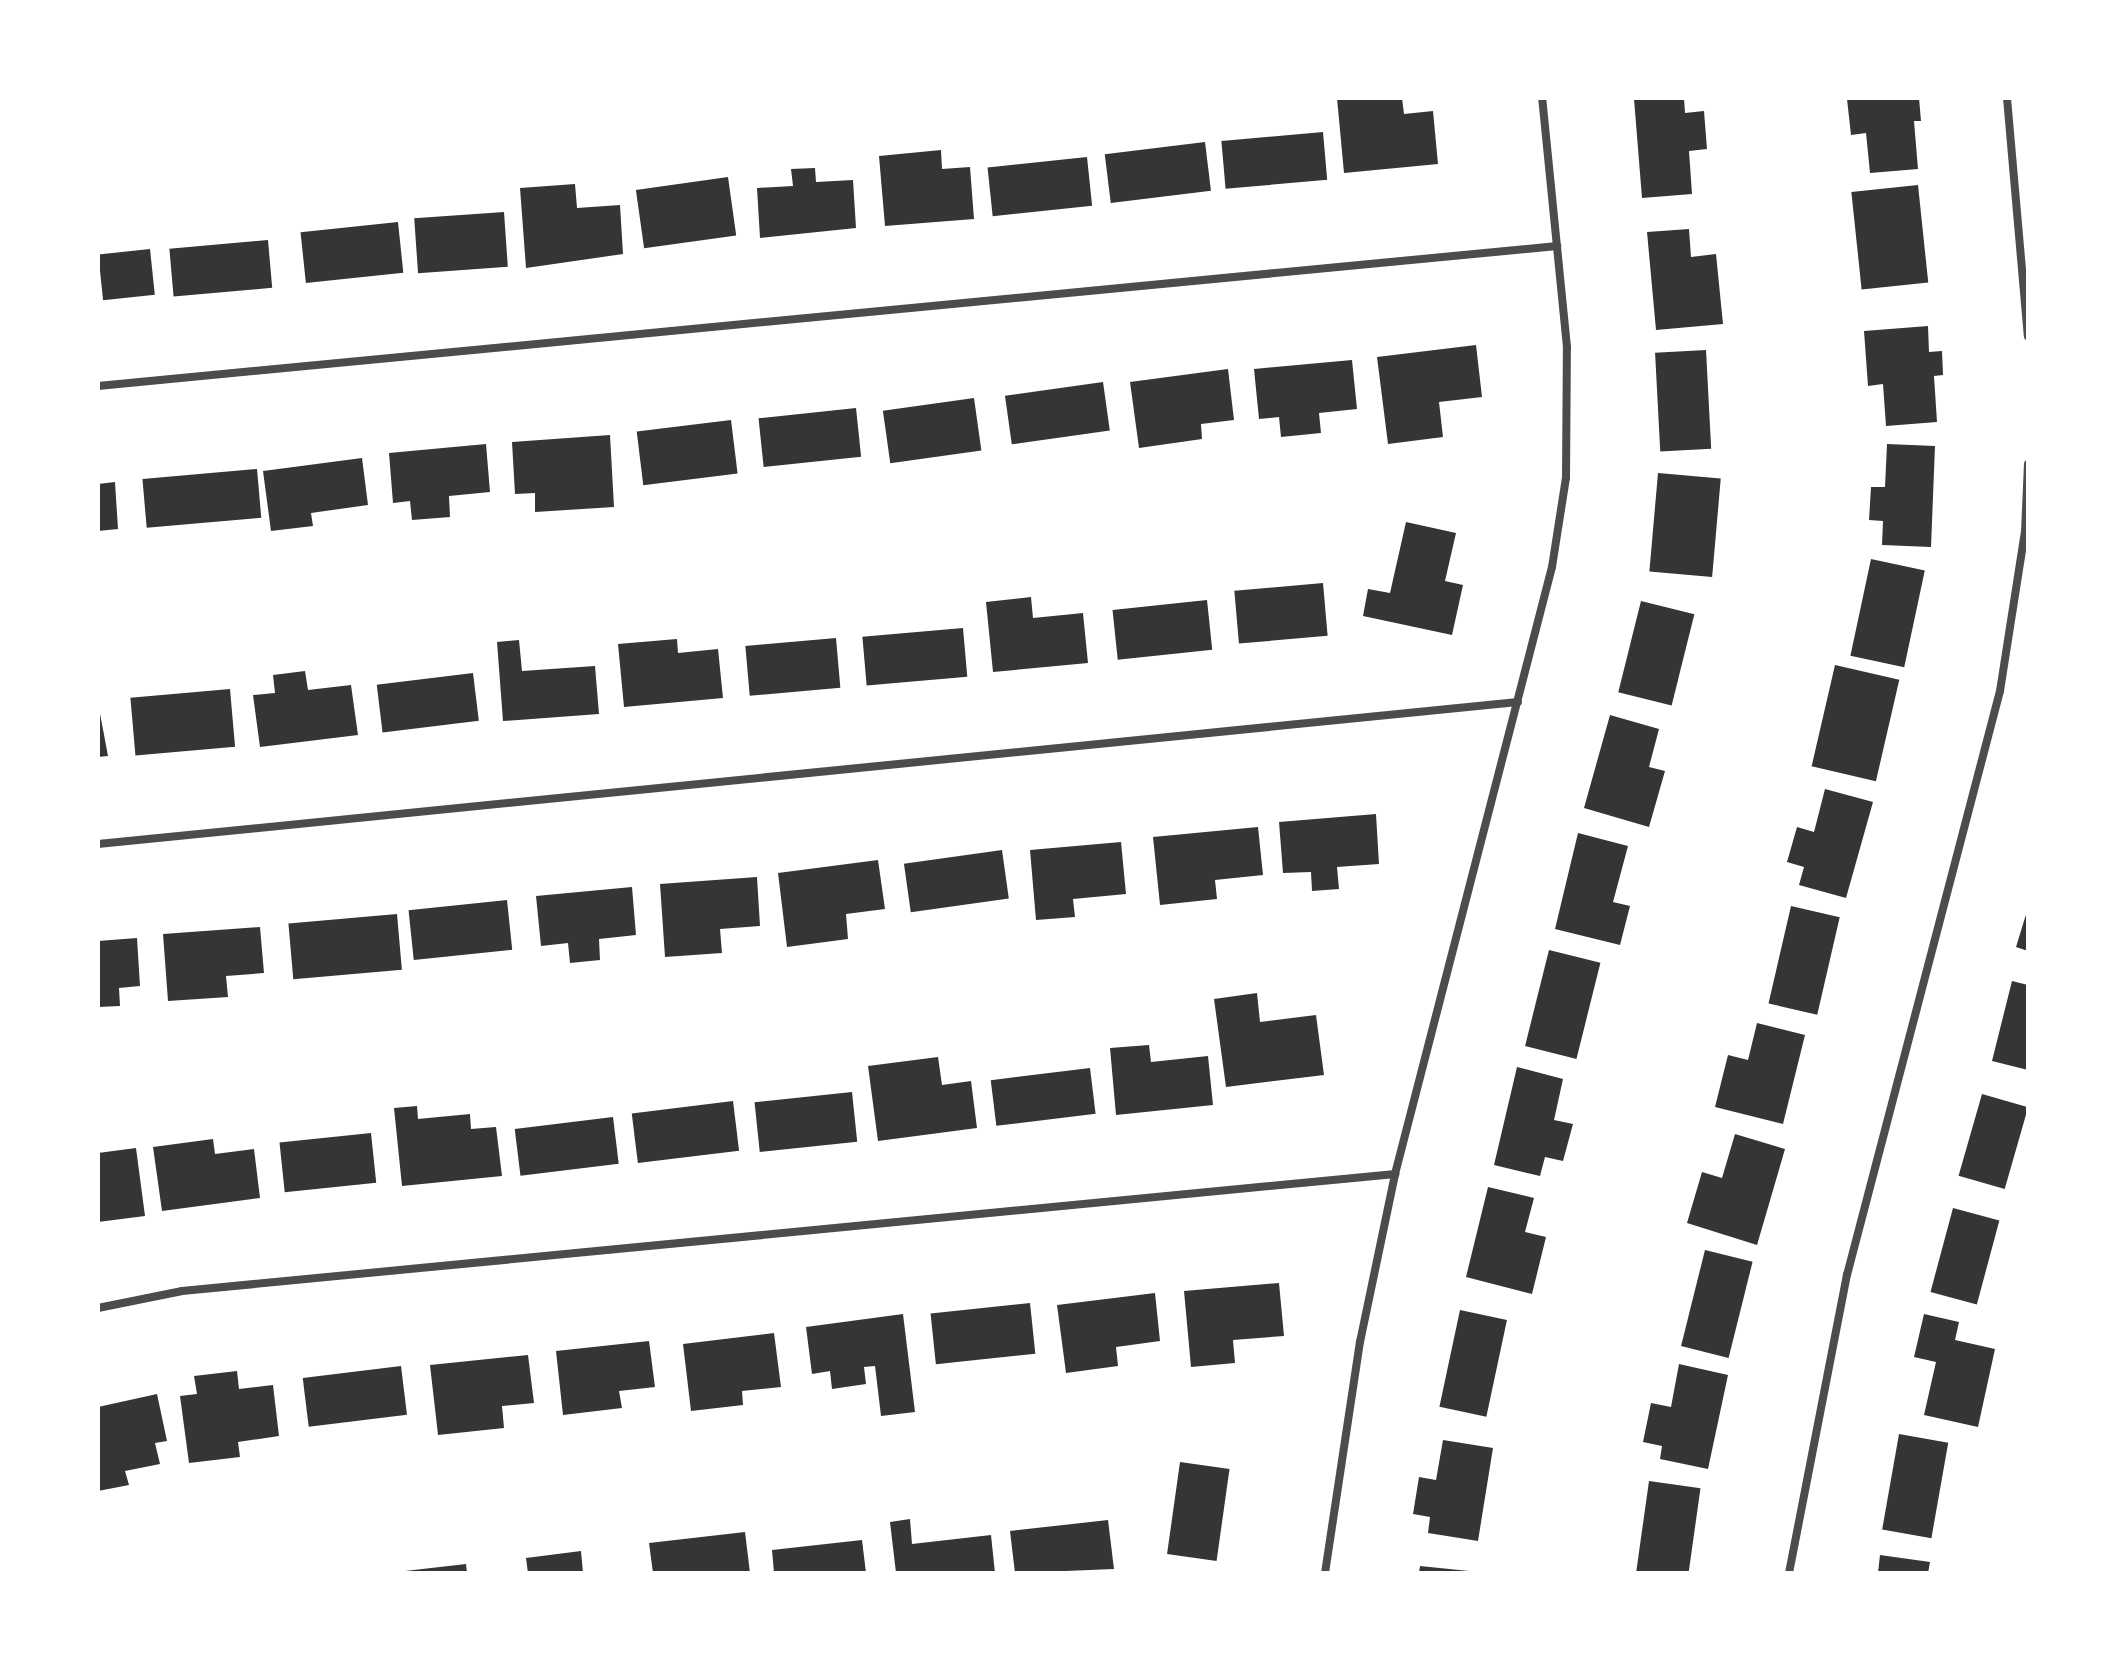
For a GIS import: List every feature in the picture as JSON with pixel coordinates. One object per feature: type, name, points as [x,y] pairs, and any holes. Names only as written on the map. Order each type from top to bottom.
[{"type":"street","points":[[1325,1573],[1360,1342],[1395,1174],[1552,567],[1566,478],[1567,347],[1542,98]]},
{"type":"street","points":[[2007,98],[2028,336]]},
{"type":"street","points":[[98,386],[1557,246]]},
{"type":"street","points":[[1789,1573],[1847,1275],[2000,691],[2025,532],[2028,464]]},
{"type":"street","points":[[98,844],[1518,702]]},
{"type":"street","points":[[98,1308],[182,1291],[1395,1174]]},
{"type":"building","points":[[1337,98],[1402,98],[1404,114],[1433,111],[1438,164],[1344,173]]},
{"type":"building","points":[[1684,98],[1685,113],[1704,111],[1707,149],[1689,151],[1692,194],[1642,198],[1634,99]]},
{"type":"building","points":[[1919,98],[1921,121],[1914,121],[1918,169],[1870,173],[1866,133],[1851,135],[1847,99]]},
{"type":"building","points":[[1323,132],[1327,180],[1226,189],[1221,141]]},
{"type":"building","points":[[1205,142],[1211,191],[1111,203],[1105,154]]},
{"type":"building","points":[[941,150],[942,169],[970,167],[974,219],[885,226],[879,156]]},
{"type":"building","points":[[1087,157],[1092,206],[993,216],[988,167]]},
{"type":"building","points":[[815,168],[816,182],[853,180],[856,228],[760,238],[757,188],[793,186],[791,169]]},
{"type":"building","points":[[728,177],[736,235],[644,248],[636,190]]},
{"type":"building","points":[[575,184],[577,208],[620,205],[623,254],[526,268],[520,188]]},
{"type":"building","points":[[1918,185],[1928,282],[1862,289],[1851,192]]},
{"type":"building","points":[[504,212],[508,267],[418,273],[414,218]]},
{"type":"building","points":[[398,222],[403,273],[306,283],[301,232]]},
{"type":"building","points":[[1689,229],[1691,257],[1716,254],[1723,324],[1656,330],[1647,232]]},
{"type":"building","points":[[268,240],[272,288],[174,296],[169,249]]},
{"type":"building","points":[[150,249],[155,295],[103,300],[98,254]]},
{"type":"building","points":[[1928,326],[1929,352],[1942,351],[1943,375],[1934,376],[1937,422],[1886,426],[1883,384],[1868,386],[1864,331]]},
{"type":"building","points":[[1476,345],[1482,397],[1439,402],[1443,437],[1388,444],[1377,357]]},
{"type":"building","points":[[1706,350],[1711,449],[1660,452],[1655,353]]},
{"type":"building","points":[[1352,360],[1357,409],[1319,413],[1321,433],[1281,437],[1279,417],[1259,419],[1254,369]]},
{"type":"building","points":[[1228,369],[1234,420],[1201,424],[1202,439],[1139,448],[1130,382]]},
{"type":"building","points":[[1103,382],[1110,431],[1012,444],[1005,396]]},
{"type":"building","points":[[974,398],[981,450],[890,463],[883,411]]},
{"type":"building","points":[[856,408],[861,457],[764,467],[759,418]]},
{"type":"building","points":[[731,420],[738,474],[643,485],[637,432]]},
{"type":"building","points":[[610,435],[614,507],[535,512],[535,493],[515,494],[512,442]]},
{"type":"building","points":[[486,444],[490,492],[449,496],[450,517],[412,520],[410,501],[393,503],[389,453]]},
{"type":"building","points":[[1887,444],[1935,446],[1931,547],[1882,545],[1883,521],[1869,520],[1871,487],[1885,487]]},
{"type":"building","points":[[362,458],[368,505],[311,513],[313,526],[271,531],[263,471]]},
{"type":"building","points":[[257,469],[261,518],[147,528],[142,479]]},
{"type":"building","points":[[1658,473],[1721,478],[1712,577],[1649,572]]},
{"type":"building","points":[[115,482],[118,529],[98,531],[98,484]]},
{"type":"building","points":[[1406,522],[1456,533],[1445,581],[1463,585],[1452,635],[1363,616],[1368,589],[1390,593]]},
{"type":"building","points":[[1871,559],[1925,570],[1904,667],[1850,656]]},
{"type":"building","points":[[1323,583],[1328,636],[1239,644],[1234,591]]},
{"type":"building","points":[[1031,597],[1033,618],[1083,613],[1088,663],[993,672],[986,602]]},
{"type":"building","points":[[1207,600],[1212,650],[1118,660],[1113,610]]},
{"type":"building","points":[[1641,601],[1694,614],[1672,706],[1618,692]]},
{"type":"building","points":[[963,628],[967,677],[867,686],[862,637]]},
{"type":"building","points":[[836,638],[840,688],[750,696],[745,646]]},
{"type":"building","points":[[677,639],[678,653],[718,649],[723,698],[624,707],[618,644]]},
{"type":"building","points":[[519,640],[522,671],[595,666],[599,714],[503,721],[497,642]]},
{"type":"building","points":[[1835,665],[1899,680],[1876,781],[1812,766]]},
{"type":"building","points":[[305,671],[308,690],[351,685],[358,735],[260,747],[253,695],[275,693],[273,675]]},
{"type":"building","points":[[473,673],[479,721],[383,732],[377,685]]},
{"type":"building","points":[[230,689],[235,747],[135,755],[130,698]]},
{"type":"building","points":[[98,703],[108,756],[98,757]]},
{"type":"building","points":[[1610,715],[1659,729],[1649,767],[1665,771],[1649,827],[1584,808]]},
{"type":"building","points":[[1825,789],[1873,802],[1846,898],[1799,885],[1804,867],[1787,862],[1797,827],[1814,832]]},
{"type":"building","points":[[1376,814],[1379,864],[1337,867],[1339,889],[1312,891],[1311,872],[1283,873],[1279,822]]},
{"type":"building","points":[[1258,827],[1263,875],[1215,880],[1217,899],[1160,905],[1153,837]]},
{"type":"building","points":[[1578,833],[1628,846],[1613,902],[1630,906],[1620,945],[1555,929]]},
{"type":"building","points":[[1121,842],[1126,894],[1073,899],[1075,917],[1036,920],[1030,850]]},
{"type":"building","points":[[1002,850],[1009,899],[911,912],[904,864]]},
{"type":"building","points":[[878,860],[885,909],[846,914],[848,939],[787,947],[778,873]]},
{"type":"building","points":[[757,877],[760,926],[720,929],[722,953],[665,957],[660,884]]},
{"type":"building","points":[[632,887],[636,935],[599,939],[600,960],[570,963],[568,943],[541,946],[536,896]]},
{"type":"building","points":[[507,900],[512,950],[414,960],[409,910]]},
{"type":"building","points":[[1791,906],[1840,917],[1817,1015],[1769,1003]]},
{"type":"building","points":[[2028,908],[2028,951],[2016,947]]},
{"type":"building","points":[[397,914],[402,970],[293,979],[288,923]]},
{"type":"building","points":[[260,927],[264,973],[226,976],[228,997],[168,1001],[163,934]]},
{"type":"building","points":[[137,938],[140,986],[119,988],[120,1006],[98,1007],[98,941]]},
{"type":"building","points":[[1549,950],[1600,963],[1576,1059],[1525,1046]]},
{"type":"building","points":[[2012,981],[2028,985],[2028,1070],[1992,1061]]},
{"type":"building","points":[[1257,993],[1260,1022],[1316,1015],[1324,1075],[1226,1087],[1214,999]]},
{"type":"building","points":[[1757,1023],[1805,1035],[1783,1124],[1715,1107],[1728,1055],[1748,1060]]},
{"type":"building","points":[[1149,1045],[1151,1062],[1208,1056],[1213,1105],[1116,1115],[1110,1048]]},
{"type":"building","points":[[938,1057],[942,1085],[971,1081],[977,1128],[878,1141],[868,1066]]},
{"type":"building","points":[[1517,1067],[1563,1079],[1554,1120],[1573,1124],[1563,1161],[1545,1157],[1540,1176],[1494,1165]]},
{"type":"building","points":[[1090,1068],[1096,1114],[996,1126],[991,1080]]},
{"type":"building","points":[[852,1092],[857,1142],[760,1152],[755,1102]]},
{"type":"building","points":[[1982,1094],[2028,1107],[2005,1189],[1959,1176]]},
{"type":"building","points":[[733,1101],[739,1151],[638,1163],[632,1113]]},
{"type":"building","points":[[417,1106],[418,1119],[470,1114],[471,1129],[496,1127],[502,1176],[402,1186],[394,1108]]},
{"type":"building","points":[[613,1117],[619,1164],[520,1176],[515,1129]]},
{"type":"building","points":[[371,1133],[376,1183],[285,1192],[280,1143]]},
{"type":"building","points":[[1735,1134],[1785,1149],[1757,1245],[1687,1223],[1702,1172],[1722,1178]]},
{"type":"building","points":[[213,1139],[215,1154],[254,1149],[260,1198],[162,1211],[153,1147]]},
{"type":"building","points":[[136,1148],[145,1216],[98,1222],[98,1153]]},
{"type":"building","points":[[1488,1187],[1534,1198],[1525,1232],[1546,1237],[1532,1294],[1466,1277]]},
{"type":"building","points":[[1953,1208],[1999,1220],[1977,1304],[1930,1292]]},
{"type":"building","points":[[1705,1250],[1753,1262],[1729,1358],[1681,1346]]},
{"type":"building","points":[[1279,1283],[1284,1336],[1233,1340],[1235,1363],[1191,1367],[1184,1291]]},
{"type":"building","points":[[1155,1293],[1160,1341],[1116,1347],[1118,1366],[1066,1373],[1057,1305]]},
{"type":"building","points":[[1030,1303],[1035,1354],[936,1364],[931,1313]]},
{"type":"building","points":[[1460,1310],[1507,1320],[1486,1417],[1439,1407]]},
{"type":"building","points":[[903,1314],[915,1412],[881,1416],[875,1366],[864,1367],[866,1384],[832,1389],[830,1371],[812,1374],[806,1327]]},
{"type":"building","points":[[1924,1314],[1959,1322],[1955,1340],[1995,1349],[1978,1427],[1924,1415],[1936,1362],[1914,1357]]},
{"type":"building","points":[[774,1333],[781,1387],[742,1391],[743,1405],[691,1411],[683,1344]]},
{"type":"building","points":[[649,1341],[655,1387],[619,1391],[622,1408],[563,1415],[556,1351]]},
{"type":"building","points":[[528,1355],[534,1403],[502,1406],[504,1428],[438,1435],[430,1365]]},
{"type":"building","points":[[1679,1364],[1728,1375],[1708,1469],[1660,1459],[1662,1446],[1643,1442],[1651,1403],[1671,1407]]},
{"type":"building","points":[[401,1366],[407,1415],[309,1427],[303,1378]]},
{"type":"building","points":[[237,1371],[239,1389],[273,1385],[279,1436],[238,1442],[240,1457],[189,1463],[180,1396],[197,1394],[194,1376]]},
{"type":"building","points":[[157,1394],[167,1441],[155,1443],[160,1464],[125,1471],[129,1485],[98,1491],[98,1407]]},
{"type":"building","points":[[1899,1434],[1948,1443],[1931,1538],[1882,1530]]},
{"type":"building","points":[[1443,1440],[1493,1448],[1478,1541],[1428,1533],[1430,1517],[1413,1514],[1419,1477],[1436,1480]]},
{"type":"building","points":[[1180,1462],[1230,1469],[1217,1561],[1167,1554]]},
{"type":"building","points":[[1649,1481],[1700,1488],[1689,1573],[1636,1571]]},
{"type":"building","points":[[910,1519],[912,1544],[991,1535],[995,1573],[896,1573],[890,1522]]},
{"type":"building","points":[[1108,1520],[1114,1569],[1015,1573],[1010,1531]]},
{"type":"building","points":[[745,1532],[750,1573],[653,1573],[649,1543]]},
{"type":"building","points":[[862,1540],[866,1573],[774,1573],[772,1550]]},
{"type":"building","points":[[581,1551],[583,1573],[528,1573],[526,1558]]},
{"type":"building","points":[[1880,1555],[1930,1562],[1928,1573],[1878,1573]]},
{"type":"building","points":[[466,1564],[467,1573],[405,1573],[405,1571]]},
{"type":"building","points":[[1420,1566],[1469,1571],[1469,1573],[1419,1573]]}]
